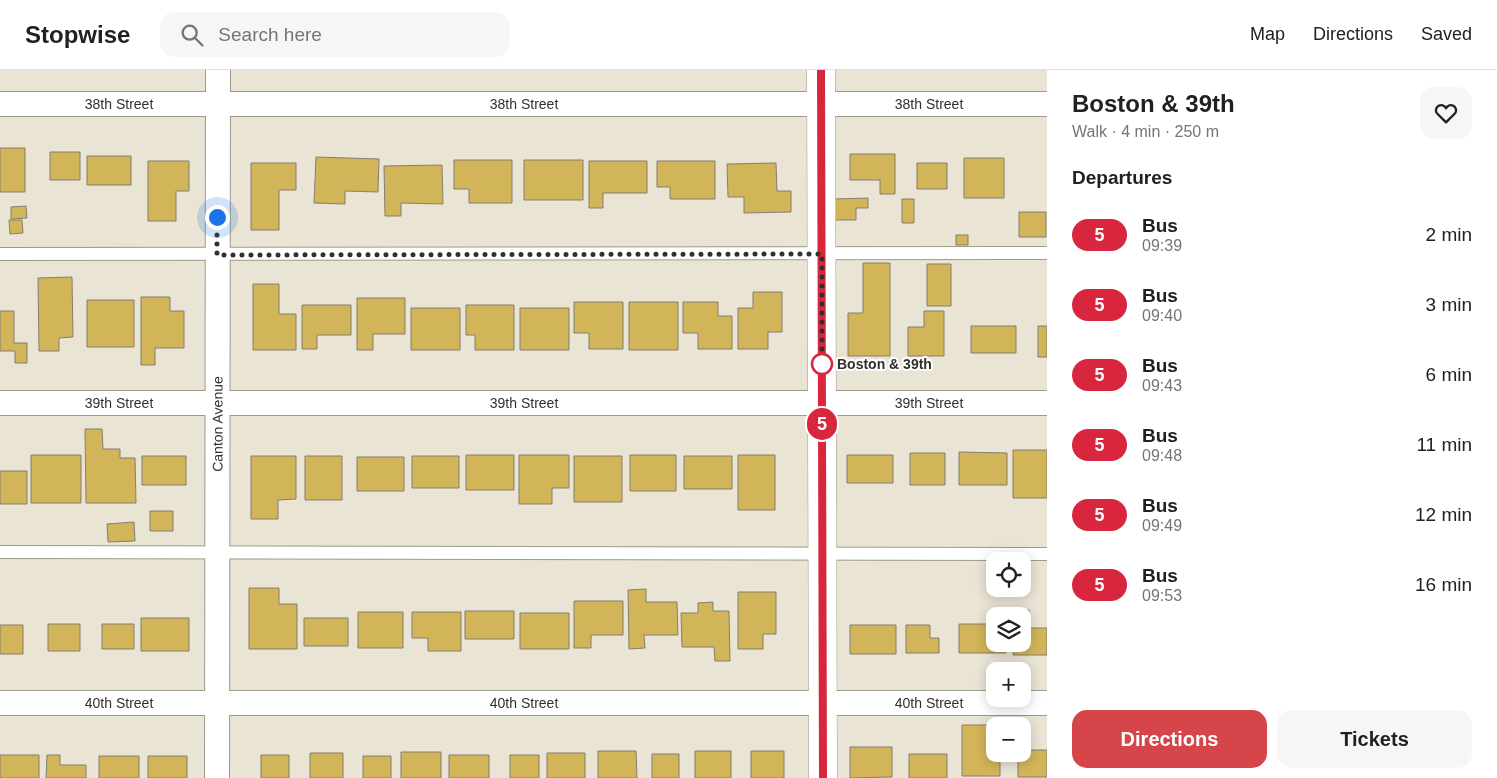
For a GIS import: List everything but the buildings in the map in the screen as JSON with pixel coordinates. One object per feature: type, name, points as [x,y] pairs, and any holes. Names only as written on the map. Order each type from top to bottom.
[{"type":"street","name":"Canton Avenue","points":[[217,778],[218,70]]},
{"type":"street","points":[[821,70],[823,778]]},
{"type":"street","name":"38th Street","points":[[0,104],[1047,104]]},
{"type":"street","name":"39th Street","points":[[0,403],[1047,404]]},
{"type":"street","name":"40th Street","points":[[0,703],[1047,703]]},
{"type":"lane","points":[[0,254],[1047,253]]},
{"type":"lane","points":[[0,552],[1047,554]]},
{"type":"bus line","name":"5","points":[[821,70],[823,778]]},
{"type":"place","name":"Boston & 39th","points":[[822,364]]},
{"type":"route","points":[[217,217],[217,255],[822,254],[822,366],[822,364]]}]
